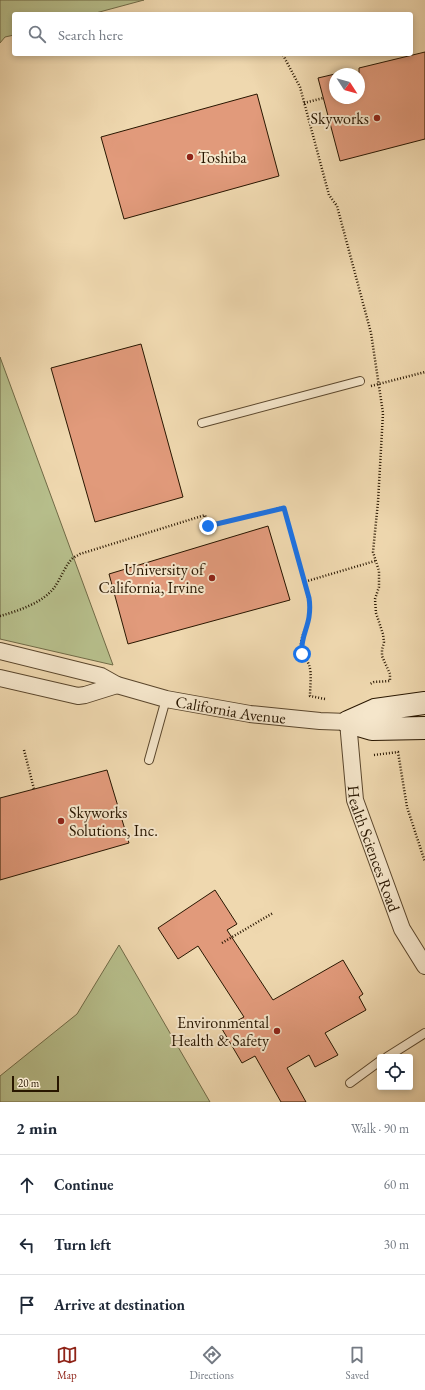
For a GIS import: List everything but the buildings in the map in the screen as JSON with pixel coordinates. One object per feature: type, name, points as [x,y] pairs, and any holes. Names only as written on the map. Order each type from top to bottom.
[{"type":"street","name":"California Avenue","points":[[0,651],[101,676],[117,685],[166,699],[250,714],[320,721],[348,722],[372,729],[425,728]]},
{"type":"street","points":[[0,678],[78,696],[117,685]]},
{"type":"street","name":"California Avenue","points":[[348,722],[375,710],[425,703]]},
{"type":"street","name":"Health Sciences Road","points":[[348,722],[355,800],[402,929],[425,966]]},
{"type":"lane","points":[[202,423],[360,381]]},
{"type":"lane","points":[[149,760],[166,699]]},
{"type":"lane","points":[[392,1054],[425,1033]]},
{"type":"lane","points":[[350,1083],[377,1063]]},
{"type":"path","points":[[304,103],[323,98]]},
{"type":"path","points":[[0,616],[27,607],[53,589],[61,578],[71,559],[80,554],[205,515],[208,526],[284,508],[309,598],[309,616],[301,642],[301,649],[302,654],[309,665],[310,696],[326,698]]},
{"type":"path","points":[[304,582],[376,561]]},
{"type":"path","points":[[24,750],[34,789]]},
{"type":"path","points":[[374,755],[398,752],[407,807],[425,862]]},
{"type":"path","points":[[222,943],[273,913]]},
{"type":"green space","points":[[0,0],[144,0],[99,12],[12,12],[12,35],[5,37],[0,43]]},
{"type":"green space","points":[[0,357],[113,665],[0,639]]},
{"type":"green space","points":[[119,945],[210,1102],[0,1102],[0,1076],[77,1014]]},
{"type":"place","name":"Skyworks","points":[[377,118]]},
{"type":"place","name":"Toshiba","points":[[190,157]]},
{"type":"place","name":"University of California, Irvine","points":[[212,578]]},
{"type":"place","name":"Skyworks Solutions, Inc.","points":[[61,821]]},
{"type":"place","name":"Environmental Health & Safety","points":[[277,1031]]},
{"type":"route","points":[[208,526],[284,508],[309,598],[309,616],[301,642],[302,654]]}]
